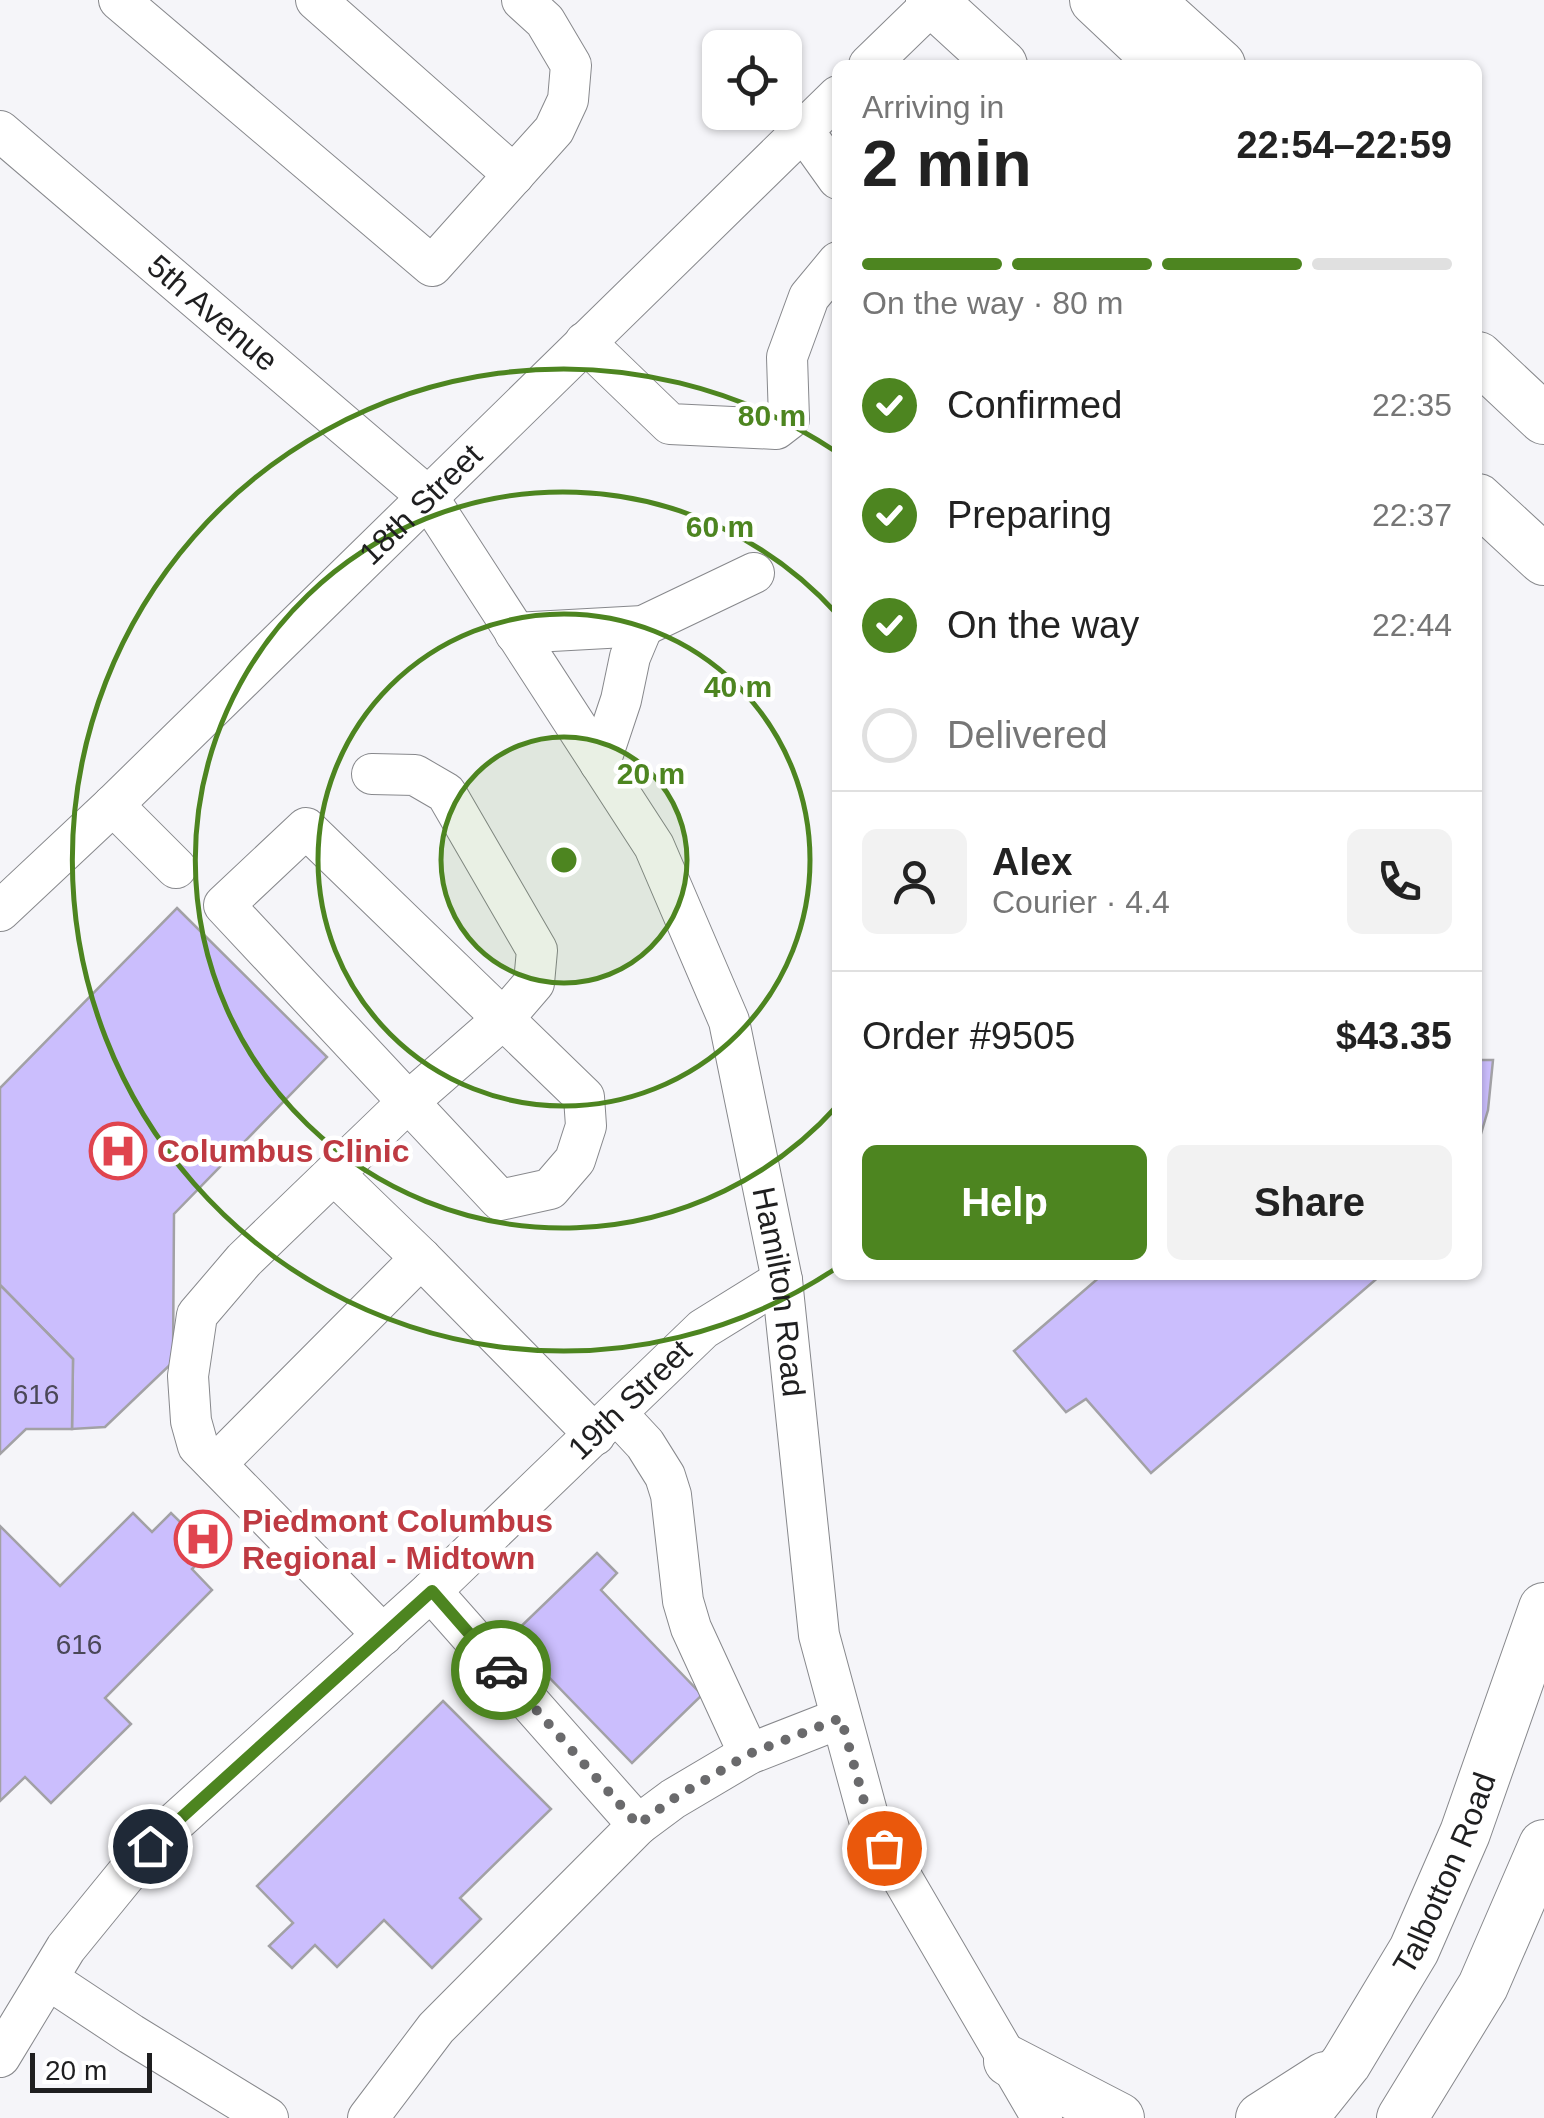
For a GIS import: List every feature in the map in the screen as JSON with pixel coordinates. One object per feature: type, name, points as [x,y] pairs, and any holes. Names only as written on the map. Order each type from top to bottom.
[{"type":"main road","points":[[1094,0],[1159,60]]},
{"type":"main road","points":[[1148,0],[1214,60]]},
{"type":"main road","points":[[932,1],[997,60]]},
{"type":"main road","points":[[1482,360],[1544,418]]},
{"type":"main road","points":[[1482,503],[1544,560]]},
{"type":"main road","name":"Talbotton Road","points":[[1302,2118],[1346,2063],[1414,1950],[1465,1833],[1544,1608]]},
{"type":"main road","points":[[1402,2118],[1484,1986],[1544,1846]]},
{"type":"main road","points":[[1009,2061],[1119,2118]]},
{"type":"main road","points":[[1262,2118],[1346,2063]]},
{"type":"street","points":[[119,0],[432,266],[554,130],[568,100],[571,64],[545,21],[522,0]]},
{"type":"street","points":[[316,0],[514,174]]},
{"type":"street","points":[[875,60],[932,1]]},
{"type":"street","name":"18th Street","points":[[0,911],[832,102]]},
{"type":"street","points":[[803,130],[832,171]]},
{"type":"street","name":"5th Avenue","points":[[0,132],[427,496]]},
{"type":"street","points":[[585,342],[670,424],[776,428],[789,418],[787,358],[809,298],[832,269]]},
{"type":"street","name":"Hamilton Road","points":[[427,496],[654,846],[729,1021],[782,1280],[819,1635],[870,1823],[1042,2118]]},
{"type":"street","points":[[516,633],[642,626],[754,572]]},
{"type":"street","points":[[600,764],[642,626]]},
{"type":"street","points":[[372,774],[415,775],[446,793],[537,950],[534,983],[503,1019],[408,1102],[244,1260],[197,1315],[188,1376],[191,1421],[198,1446],[383,1635]]},
{"type":"street","points":[[113,805],[176,868]]},
{"type":"street","points":[[306,828],[503,1019],[584,1097],[586,1126],[575,1160],[550,1189],[500,1200],[224,905],[306,828]]},
{"type":"street","points":[[334,1174],[606,1424],[646,1444],[671,1495],[683,1600],[691,1628],[749,1754]]},
{"type":"street","points":[[216,1464],[421,1258]]},
{"type":"street","name":"19th Street","points":[[0,2057],[66,1948],[150,1846],[432,1591],[703,1329],[782,1280]]},
{"type":"street","points":[[432,1591],[638,1825]]},
{"type":"street","points":[[368,2118],[436,2028],[638,1825],[673,1799],[749,1754],[841,1718]]},
{"type":"street","points":[[48,1979],[268,2118]]},
{"type":"building","name":"Columbus Clinic","points":[[177,908],[327,1057],[174,1214],[173,1362],[105,1427],[72,1429],[73,1359],[0,1285],[0,1088]]},
{"type":"building","points":[[1482,1060],[1493,1060],[1482,1130]]},
{"type":"building","points":[[1096,1280],[1375,1280],[1151,1473],[1086,1399],[1066,1412],[1014,1351]]},
{"type":"building","points":[[0,1285],[73,1359],[72,1429],[26,1429],[0,1454]]},
{"type":"building","points":[[133,1513],[152,1532],[171,1513],[210,1551],[192,1569],[212,1590],[105,1698],[131,1724],[51,1803],[25,1777],[0,1801],[0,1526],[60,1586]]},
{"type":"building","points":[[597,1553],[617,1573],[601,1590],[702,1695],[632,1763],[510,1637]]},
{"type":"building","points":[[443,1701],[551,1809],[460,1898],[481,1919],[432,1968],[384,1920],[337,1967],[315,1945],[292,1968],[269,1946],[293,1923],[257,1886]]},
{"type":"way so far","points":[[501,1670],[638,1825],[673,1799],[749,1754],[841,1718],[870,1823],[884,1848]]},
{"type":"place","name":"Columbus Clinic","points":[[118,1151]]},
{"type":"place","name":"Piedmont Columbus Regional - Midtown","points":[[203,1539]]},
{"type":"route","points":[[150,1846],[432,1591],[501,1670]]}]
